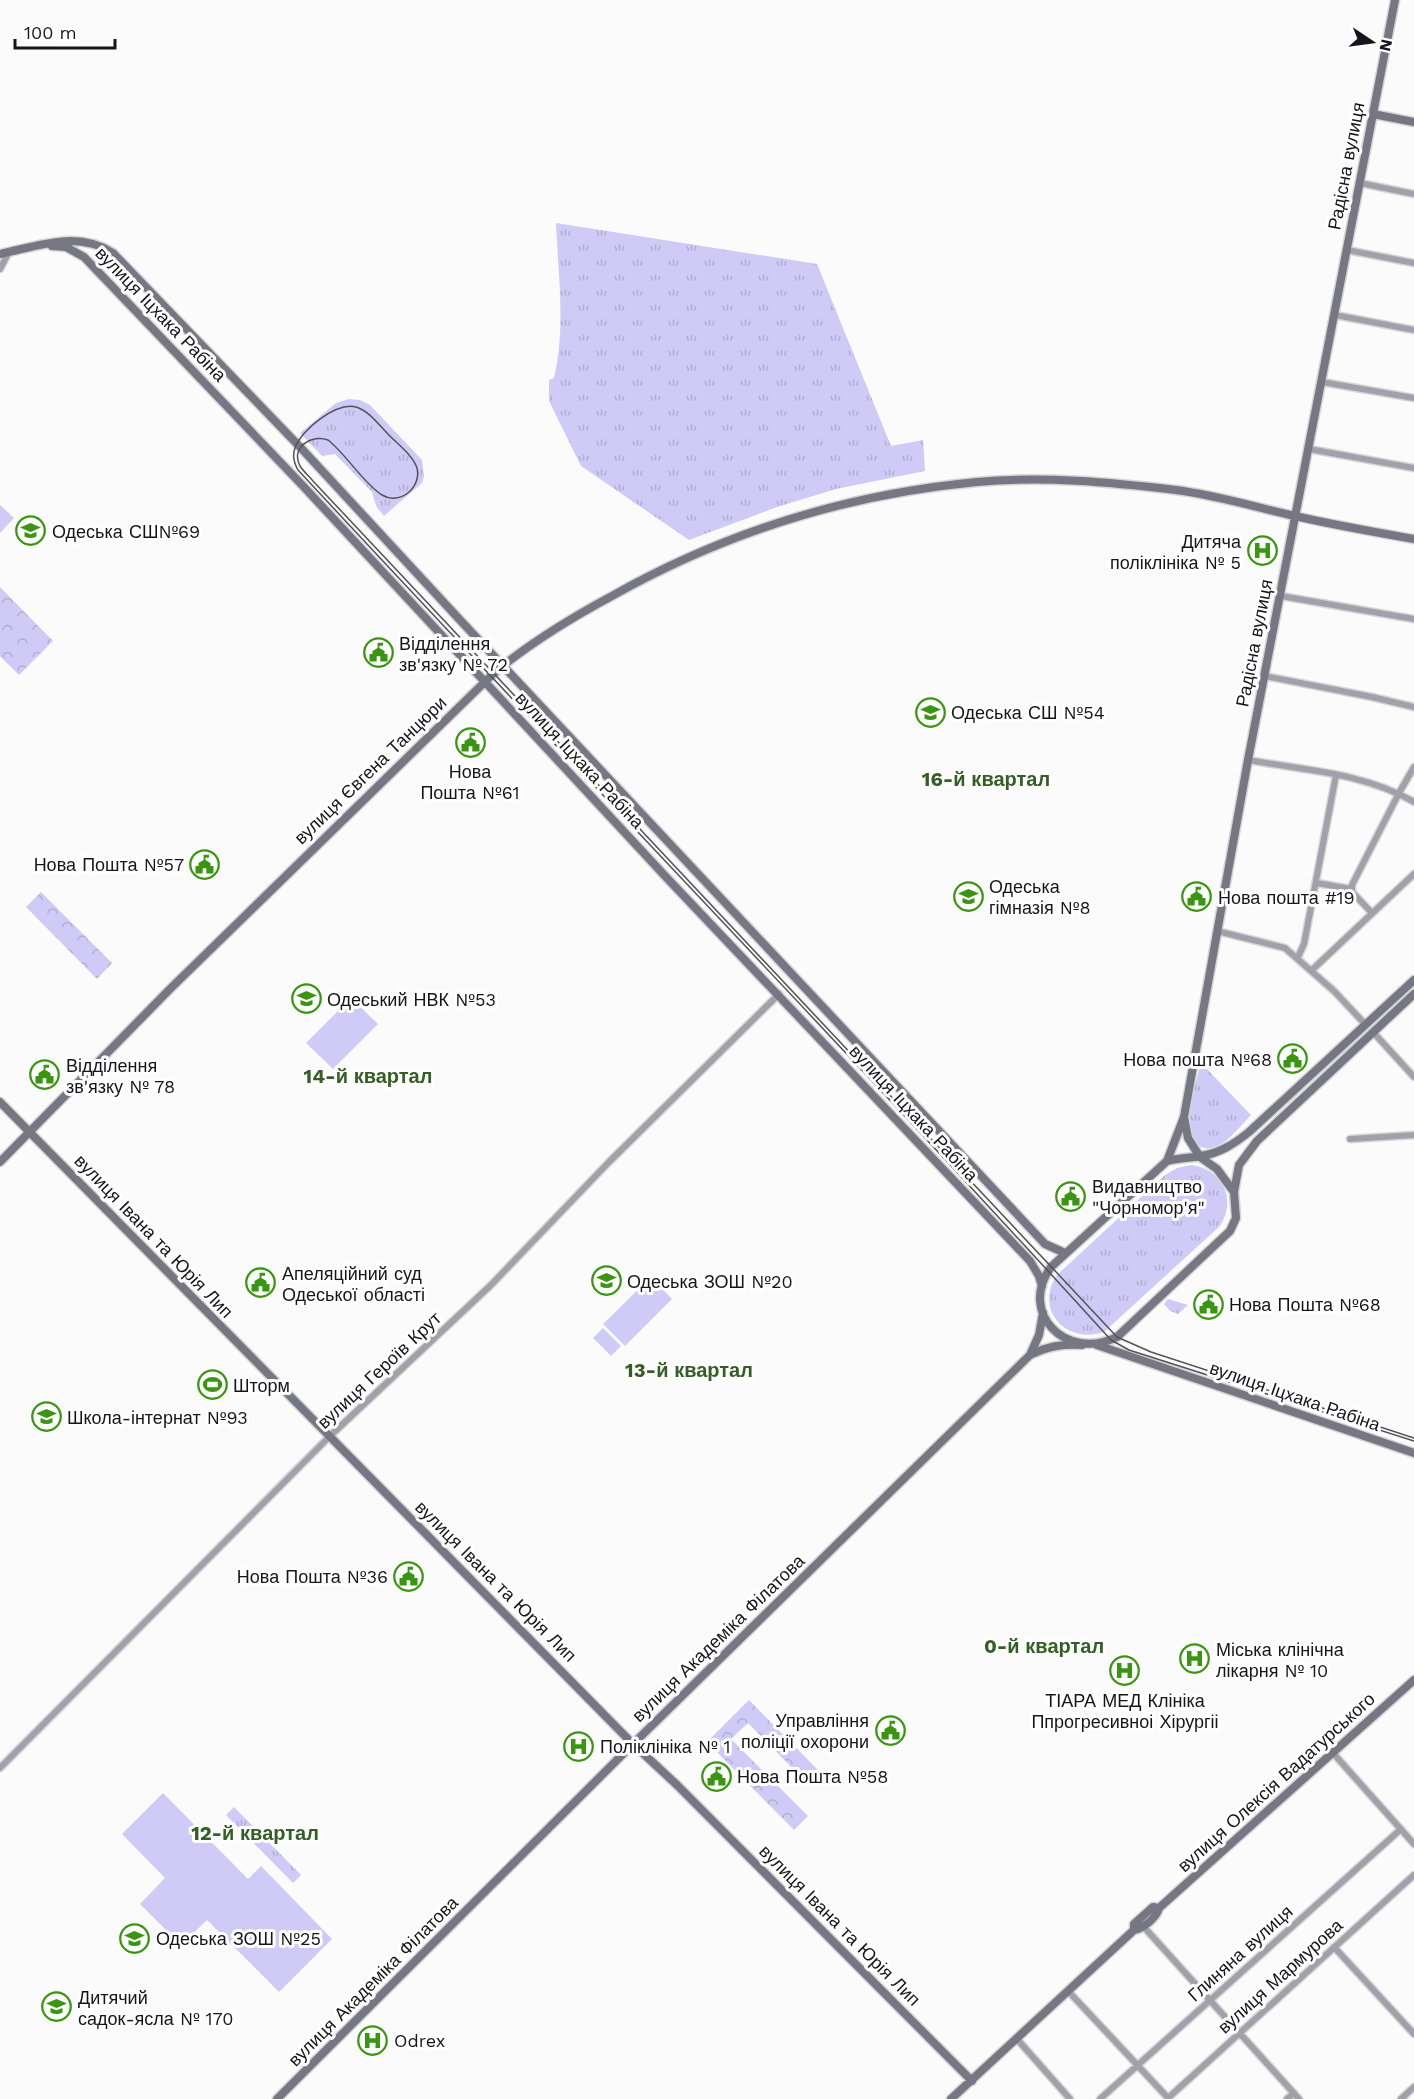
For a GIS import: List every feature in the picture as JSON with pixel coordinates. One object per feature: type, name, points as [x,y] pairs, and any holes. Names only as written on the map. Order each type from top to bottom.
[{"type":"main road","name":"Радісна вулиця","points":[[1167,1161],[1184,1117],[1248,760],[1395,0]]},
{"type":"main road","points":[[1373,114],[1414,122]]},
{"type":"main road","name":"вулиця Іцхака Рабіна","points":[[39,245],[72,240],[95,244],[106,249],[128,268],[301,448],[1045,1244],[1065,1254]]},
{"type":"main road","points":[[0,255],[39,245]]},
{"type":"main road","name":"вулиця Іцхака Рабіна","points":[[39,245],[66,247],[79,253],[88,262],[304,487],[666,877],[1030,1261],[1042,1286]]},
{"type":"main road","points":[[88,262],[86,254],[88,249],[94,247],[106,249]]},
{"type":"main road","name":"вулиця Євгена Танцюри","points":[[0,1162],[171,988],[503,665],[593,606],[646,576],[724,541],[820,510],[890,495],[978,482],[1055,480],[1185,491],[1414,539]]},
{"type":"main road","points":[[1042,1286],[1051,1267],[1167,1161],[1200,1157],[1233,1145],[1414,980]]},
{"type":"main road","points":[[1097,1345],[1117,1337],[1230,1231],[1236,1218],[1234,1192],[1239,1165],[1257,1141],[1414,994]]},
{"type":"main road","name":"вулиця Івана та Юрія Лип","points":[[0,1102],[633,1744],[678,1785],[972,2081]]},
{"type":"main road","name":"Радісна вулиця","points":[[1184,1117],[1188,1138],[1200,1157]]},
{"type":"main road","points":[[1200,1157],[1217,1169],[1234,1192]]},
{"type":"main road","name":"вулиця Академіка Філатова","points":[[1030,1355],[1039,1335],[1043,1313],[1042,1286]]},
{"type":"main road","points":[[1043,1313],[1049,1325],[1058,1335],[1070,1342],[1082,1345]]},
{"type":"main road","name":"вулиця Академіка Філатова","points":[[277,2099],[633,1744],[1030,1355],[1063,1344],[1097,1345]]},
{"type":"main road","name":"вулиця Іцхака Рабіна","points":[[1097,1345],[1414,1453]]},
{"type":"main road","name":"вулиця Олексія Вадатурського","points":[[951,2099],[1139,1928],[1134,1924],[1153,1907],[1159,1908],[1414,1680]]},
{"type":"street","points":[[1360,183],[1414,194]]},
{"type":"street","points":[[1347,250],[1414,263]]},
{"type":"street","points":[[0,269],[9,252]]},
{"type":"street","points":[[1335,315],[1414,330]]},
{"type":"street","points":[[1322,382],[1414,398]]},
{"type":"street","points":[[1309,449],[1414,468]]},
{"type":"street","points":[[1281,596],[1414,619]]},
{"type":"street","points":[[1265,676],[1414,707]]},
{"type":"street","points":[[1248,760],[1381,785],[1414,802]]},
{"type":"street","points":[[1351,889],[1414,767]]},
{"type":"street","points":[[1298,957],[1304,944],[1317,883],[1336,775]]},
{"type":"street","points":[[1312,970],[1414,874]]},
{"type":"street","points":[[1317,883],[1351,889],[1372,913]]},
{"type":"street","points":[[1217,931],[1285,948],[1312,970],[1365,1024]]},
{"type":"street","name":"вулиця Героїв Крут","points":[[0,1768],[329,1437],[491,1285],[609,1162],[779,994]]},
{"type":"street","points":[[1373,1032],[1414,1077]]},
{"type":"street","points":[[1350,1139],[1414,1135]]},
{"type":"street","points":[[1333,1753],[1414,1844]]},
{"type":"street","name":"Глиняна вулиця","points":[[1100,2099],[1401,1829]]},
{"type":"street","name":"вулиця Мармурова","points":[[1168,2099],[1414,1875]]},
{"type":"street","points":[[1139,1928],[1210,2001],[1299,2099]]},
{"type":"street","points":[[1334,1947],[1414,2034]]},
{"type":"street","points":[[1069,1992],[1168,2099]]},
{"type":"street","points":[[1017,2038],[1070,2099]]},
{"type":"street","points":[[1401,2099],[1414,2087]]},
{"type":"street","points":[[1287,2099],[1294,2093]]},
{"type":"green space","points":[[556,223],[817,264],[891,446],[923,440],[925,471],[836,489],[777,507],[689,540],[581,466],[549,401],[549,380],[554,378],[560,339]]},
{"type":"green space","points":[[349,399],[360,400],[370,405],[422,460],[424,476],[422,483],[384,516],[376,506],[372,492],[335,454],[322,456],[300,433],[336,403]]},
{"type":"green space","points":[[0,505],[14,518],[0,533]]},
{"type":"green space","points":[[0,587],[53,641],[19,675],[0,656]]},
{"type":"green space","points":[[41,892],[112,963],[97,979],[26,907]]},
{"type":"green space","points":[[351,998],[378,1024],[333,1069],[306,1043]]},
{"type":"green space","points":[[1201,1063],[1251,1115],[1226,1141],[1211,1148],[1195,1143],[1190,1136],[1187,1124]]},
{"type":"green space","points":[[1192,1165],[1212,1173],[1224,1187],[1227,1206],[1220,1226],[1104,1332],[1090,1335],[1066,1329],[1051,1311],[1049,1300],[1057,1275],[1165,1175],[1177,1168]]},
{"type":"green space","points":[[651,1277],[672,1299],[625,1346],[603,1324]]},
{"type":"green space","points":[[1168,1299],[1188,1305],[1178,1314],[1170,1311],[1164,1304]]},
{"type":"green space","points":[[603,1328],[621,1346],[611,1356],[593,1338]]},
{"type":"green space","points":[[749,1700],[817,1769],[805,1781],[748,1723],[731,1739],[808,1816],[794,1830],[707,1742]]},
{"type":"green space","points":[[163,1793],[248,1879],[261,1866],[332,1939],[279,1992],[207,1920],[181,1945],[140,1904],[165,1878],[122,1834]]},
{"type":"green space","points":[[234,1807],[301,1875],[293,1883],[226,1815]]},
{"type":"tram line","points":[[1414,1438],[1151,1352],[1117,1337],[313,481],[301,468],[298,459],[298,453],[304,444],[315,439],[328,440],[375,490],[389,498],[396,498],[413,488],[418,475],[415,463],[408,454],[369,415],[356,407],[329,413],[304,433],[294,451],[295,465],[298,470],[909,1121],[1111,1340],[1129,1350],[1414,1441]]},
{"type":"place","name":"Одеська СШ№69","points":[[31,531]]},
{"type":"place","name":"Дитяча поліклініка № 5","points":[[1262,551]]},
{"type":"place","name":"Відділення зв'язку № 72","points":[[378,653]]},
{"type":"place","name":"Одеська СШ №54","points":[[930,712]]},
{"type":"place","name":"Нова Пошта №61","points":[[470,742]]},
{"type":"place","name":"Нова Пошта №57","points":[[205,864]]},
{"type":"place","name":"Одеська гімназія №8","points":[[968,896]]},
{"type":"place","name":"Нова пошта #19","points":[[1197,897]]},
{"type":"place","name":"Одеський НВК №53","points":[[306,999]]},
{"type":"place","name":"Нова пошта №68","points":[[1293,1059]]},
{"type":"place","name":"Відділення зв'язку № 78","points":[[45,1075]]},
{"type":"place","name":"Видавництво \"Чорномор'я\"","points":[[1071,1196]]},
{"type":"place","name":"Одеська ЗОШ №20","points":[[606,1281]]},
{"type":"place","name":"Апеляційний суд Одеської області","points":[[261,1283]]},
{"type":"place","name":"Нова Пошта №68","points":[[1208,1304]]},
{"type":"place","name":"Шторм","points":[[212,1385]]},
{"type":"place","name":"Школа-інтернат №93","points":[[46,1417]]},
{"type":"place","name":"Нова Пошта №36","points":[[409,1576]]},
{"type":"place","name":"Міська клінічна лікарня № 10","points":[[1195,1659]]},
{"type":"place","name":"ТІАРА МЕД Клініка Ппрогресивноі Хірургіі","points":[[1125,1671]]},
{"type":"place","name":"Управління поліції охорони","points":[[890,1730]]},
{"type":"place","name":"Поліклініка № 1","points":[[579,1746]]},
{"type":"place","name":"Нова Пошта №58","points":[[716,1776]]},
{"type":"place","name":"Одеська ЗОШ №25","points":[[135,1938]]},
{"type":"place","name":"Дитячий садок-ясла № 170","points":[[57,2007]]},
{"type":"place","name":"Odrex","points":[[373,2040]]},
{"type":"district","name":"16-й квартал","points":[[986,779]]},
{"type":"district","name":"14-й квартал","points":[[368,1076]]},
{"type":"district","name":"13-й квартал","points":[[689,1370]]},
{"type":"district","name":"0-й квартал","points":[[1044,1646]]},
{"type":"district","name":"12-й квартал","points":[[255,1833]]}]
